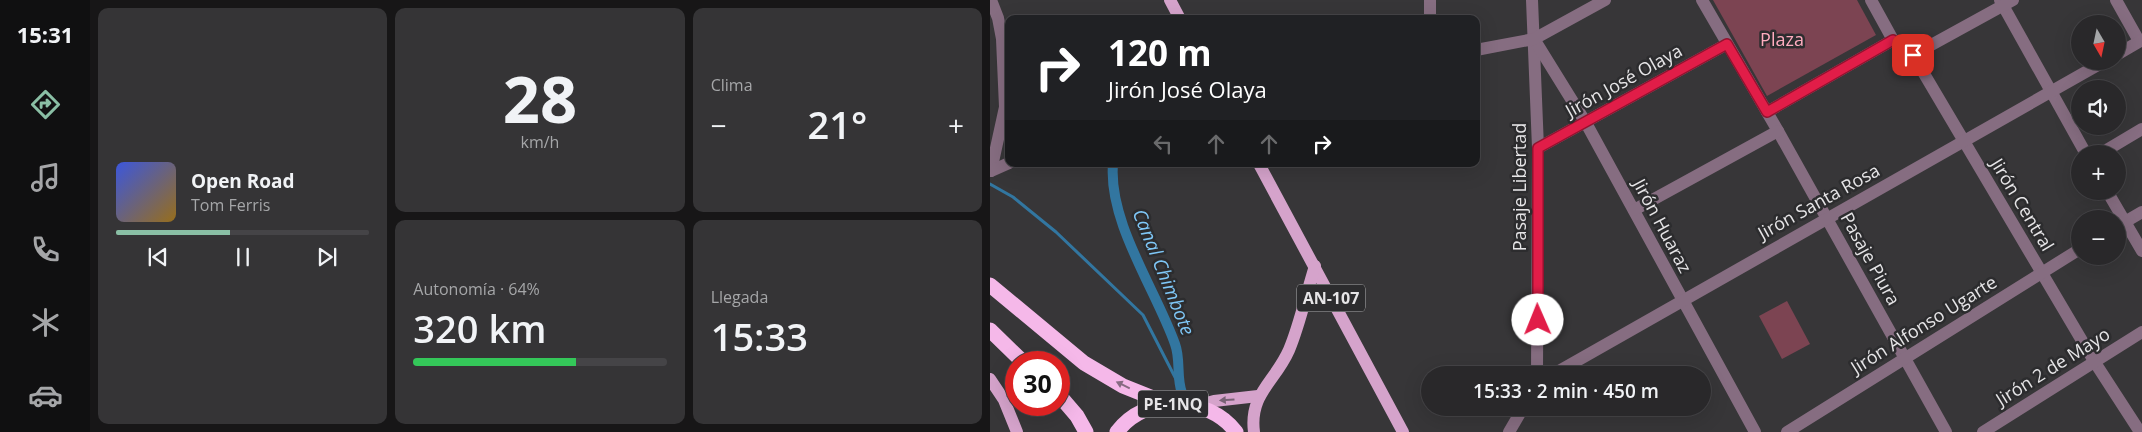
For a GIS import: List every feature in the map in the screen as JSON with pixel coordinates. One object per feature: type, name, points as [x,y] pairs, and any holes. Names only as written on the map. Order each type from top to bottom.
[{"type":"highway","name":"PE-1NQ","points":[[990,285],[1084,363],[1123,386],[1168,404]]},
{"type":"highway","points":[[990,330],[1012,351]]},
{"type":"highway","name":"PE-1NQ","points":[[1117,432],[1122,425],[1143,410],[1168,404],[1196,406],[1215,414],[1236,432]]},
{"type":"highway","points":[[1070,408],[1086,432]]},
{"type":"main road","points":[[1170,0],[1178,15]]},
{"type":"main road","name":"AN-107","points":[[1261,167],[1403,432]]},
{"type":"main road","points":[[1254,432],[1253,409],[1258,396],[1266,389],[1288,351],[1315,266]]},
{"type":"main road","points":[[990,379],[1004,400],[1017,432]]},
{"type":"main road","points":[[1196,406],[1214,401],[1258,396]]},
{"type":"street","points":[[990,0],[998,18],[1002,39],[1005,107],[991,171],[1005,165]]},
{"type":"street","points":[[1430,0],[1430,15]]},
{"type":"street","name":"Pasaje Libertad","points":[[1532,0],[1538,148],[1537,366]]},
{"type":"street","points":[[1480,49],[1534,39],[1605,0]]},
{"type":"street","name":"Pasaje Piura","points":[[1702,0],[1827,217],[1946,432]]},
{"type":"street","name":"Jirón Central","points":[[1870,0],[1893,40],[1913,55],[2094,361],[2140,432]]},
{"type":"street","points":[[2116,0],[2141,41],[2126,49]]},
{"type":"street","points":[[1913,55],[2006,2],[2081,145]]},
{"type":"street","name":"Jirón Huaraz","points":[[1534,39],[1586,123],[1755,432]]},
{"type":"street","points":[[1767,112],[1893,40]]},
{"type":"street","name":"Jirón José Olaya","points":[[1538,148],[1727,44]]},
{"type":"street","name":"Jirón Santa Rosa","points":[[1568,366],[1827,217],[2090,70]]},
{"type":"street","points":[[2116,145],[2142,130]]},
{"type":"street","points":[[1634,210],[1778,131]]},
{"type":"street","points":[[2126,221],[2142,212]]},
{"type":"street","points":[[2126,230],[2142,251]]},
{"type":"street","name":"Jirón Alfonso Ugarte","points":[[1787,432],[2071,254]]},
{"type":"street","name":"Jirón 2 de Mayo","points":[[1982,432],[2142,332]]},
{"type":"street","points":[[1509,432],[1518,416]]},
{"type":"green space","name":"Plaza","points":[[1713,0],[1857,0],[1876,35],[1767,96]]},
{"type":"green space","points":[[1787,301],[1810,344],[1782,359],[1759,316]]},
{"type":"waterway","name":"Canal Chimbote","points":[[1113,167],[1113,186],[1125,232],[1167,323],[1177,350],[1179,381],[1182,393]]},
{"type":"waterway","points":[[990,184],[1013,197],[1056,232],[1143,315],[1179,385]]},
{"type":"route","points":[[1538,320],[1538,148],[1727,44],[1767,112],[1893,40],[1913,55]]}]
